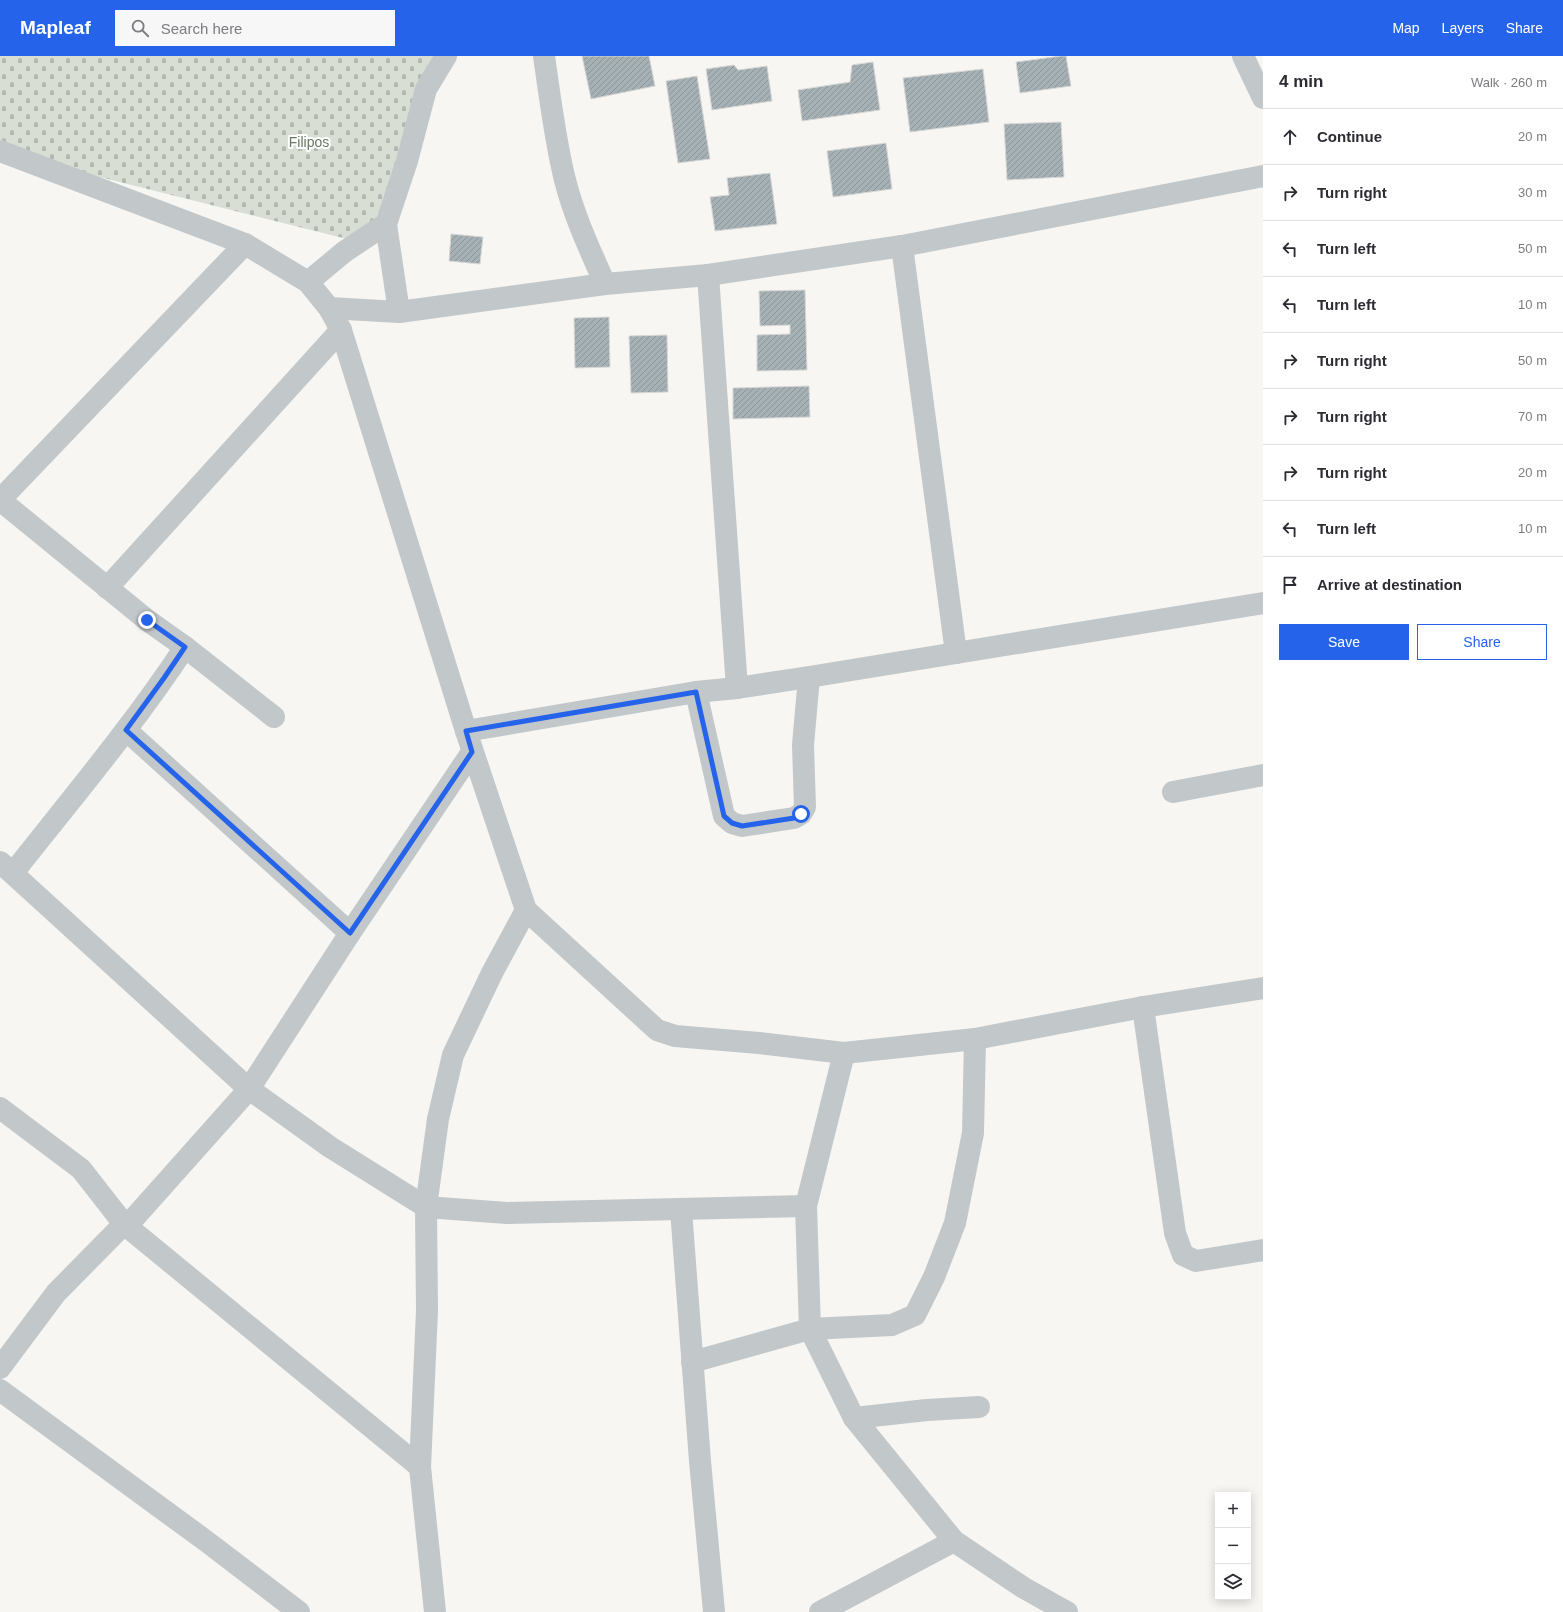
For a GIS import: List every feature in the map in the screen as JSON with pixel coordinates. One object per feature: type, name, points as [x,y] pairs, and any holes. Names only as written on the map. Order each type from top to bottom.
[{"type":"street","points":[[399,312],[386,224],[406,161],[426,89],[446,56]]},
{"type":"street","points":[[544,56],[565,181],[583,236],[605,284]]},
{"type":"street","points":[[1243,56],[1263,98]]},
{"type":"street","points":[[0,151],[245,244],[308,282],[329,308],[341,330],[472,752],[526,910],[657,1030],[675,1036],[759,1043],[844,1053],[976,1039],[1143,1007],[1263,988]]},
{"type":"street","points":[[329,308],[399,312],[605,284],[708,275],[902,246],[1263,176]]},
{"type":"street","points":[[308,282],[344,252],[386,224]]},
{"type":"street","points":[[245,244],[0,500],[147,620],[185,647],[274,717]]},
{"type":"street","points":[[902,246],[956,653]]},
{"type":"street","points":[[708,275],[736,688]]},
{"type":"street","points":[[107,588],[341,330]]},
{"type":"street","points":[[466,731],[696,692],[736,688],[809,677],[1263,604]]},
{"type":"street","points":[[185,647],[126,730],[6,867],[249,1089],[330,1147],[426,1208],[507,1213],[806,1206]]},
{"type":"street","points":[[696,692],[724,816],[732,823],[742,826],[794,818],[801,814],[805,807],[803,745],[809,677]]},
{"type":"street","points":[[126,730],[350,933]]},
{"type":"street","points":[[1,1363],[56,1293],[124,1224],[135,1217],[249,1089],[350,933],[472,752]]},
{"type":"street","points":[[1173,792],[1263,775]]},
{"type":"street","points":[[435,1612],[420,1467],[427,1311],[426,1208],[438,1119],[454,1055],[492,973],[526,910]]},
{"type":"street","points":[[1143,1007],[1175,1233],[1183,1255],[1196,1261],[1263,1250]]},
{"type":"street","points":[[692,1362],[810,1329],[892,1325],[915,1315],[934,1277],[955,1223],[973,1133],[976,1039]]},
{"type":"street","points":[[844,1053],[806,1206],[810,1329],[854,1418],[954,1541],[1024,1588],[1067,1612]]},
{"type":"street","points":[[0,1108],[81,1169],[124,1224],[420,1467]]},
{"type":"street","points":[[681,1210],[692,1362],[714,1612]]},
{"type":"street","points":[[0,1390],[206,1541],[299,1612]]},
{"type":"street","points":[[854,1418],[927,1410],[979,1407]]},
{"type":"street","points":[[820,1612],[954,1541]]},
{"type":"green space","name":"Filipos","points":[[0,56],[433,56],[367,244],[0,152]]},
{"type":"building","points":[[582,56],[649,56],[655,86],[591,99]]},
{"type":"building","points":[[1066,56],[1071,86],[1020,93],[1016,62]]},
{"type":"building","points":[[873,62],[880,110],[802,121],[798,90],[850,82],[852,65]]},
{"type":"building","points":[[734,65],[738,70],[767,66],[772,101],[712,110],[706,69]]},
{"type":"building","points":[[983,69],[989,122],[910,132],[903,78]]},
{"type":"building","points":[[697,76],[710,159],[678,163],[666,81]]},
{"type":"building","points":[[1061,122],[1064,177],[1007,180],[1004,124]]},
{"type":"building","points":[[886,143],[892,189],[833,197],[827,151]]},
{"type":"building","points":[[770,173],[777,224],[715,231],[710,197],[729,195],[727,178]]},
{"type":"building","points":[[451,234],[483,237],[480,264],[449,261]]},
{"type":"building","points":[[805,290],[807,370],[757,371],[757,335],[790,334],[790,325],[760,326],[759,291]]},
{"type":"building","points":[[609,317],[610,367],[575,368],[574,318]]},
{"type":"building","points":[[667,335],[668,392],[631,393],[629,336]]},
{"type":"building","points":[[809,386],[810,417],[733,419],[733,388]]},
{"type":"route","points":[[147,620],[185,647],[126,730],[350,933],[472,752],[466,731],[696,692],[724,816],[732,823],[742,826],[794,818],[801,814]]}]
